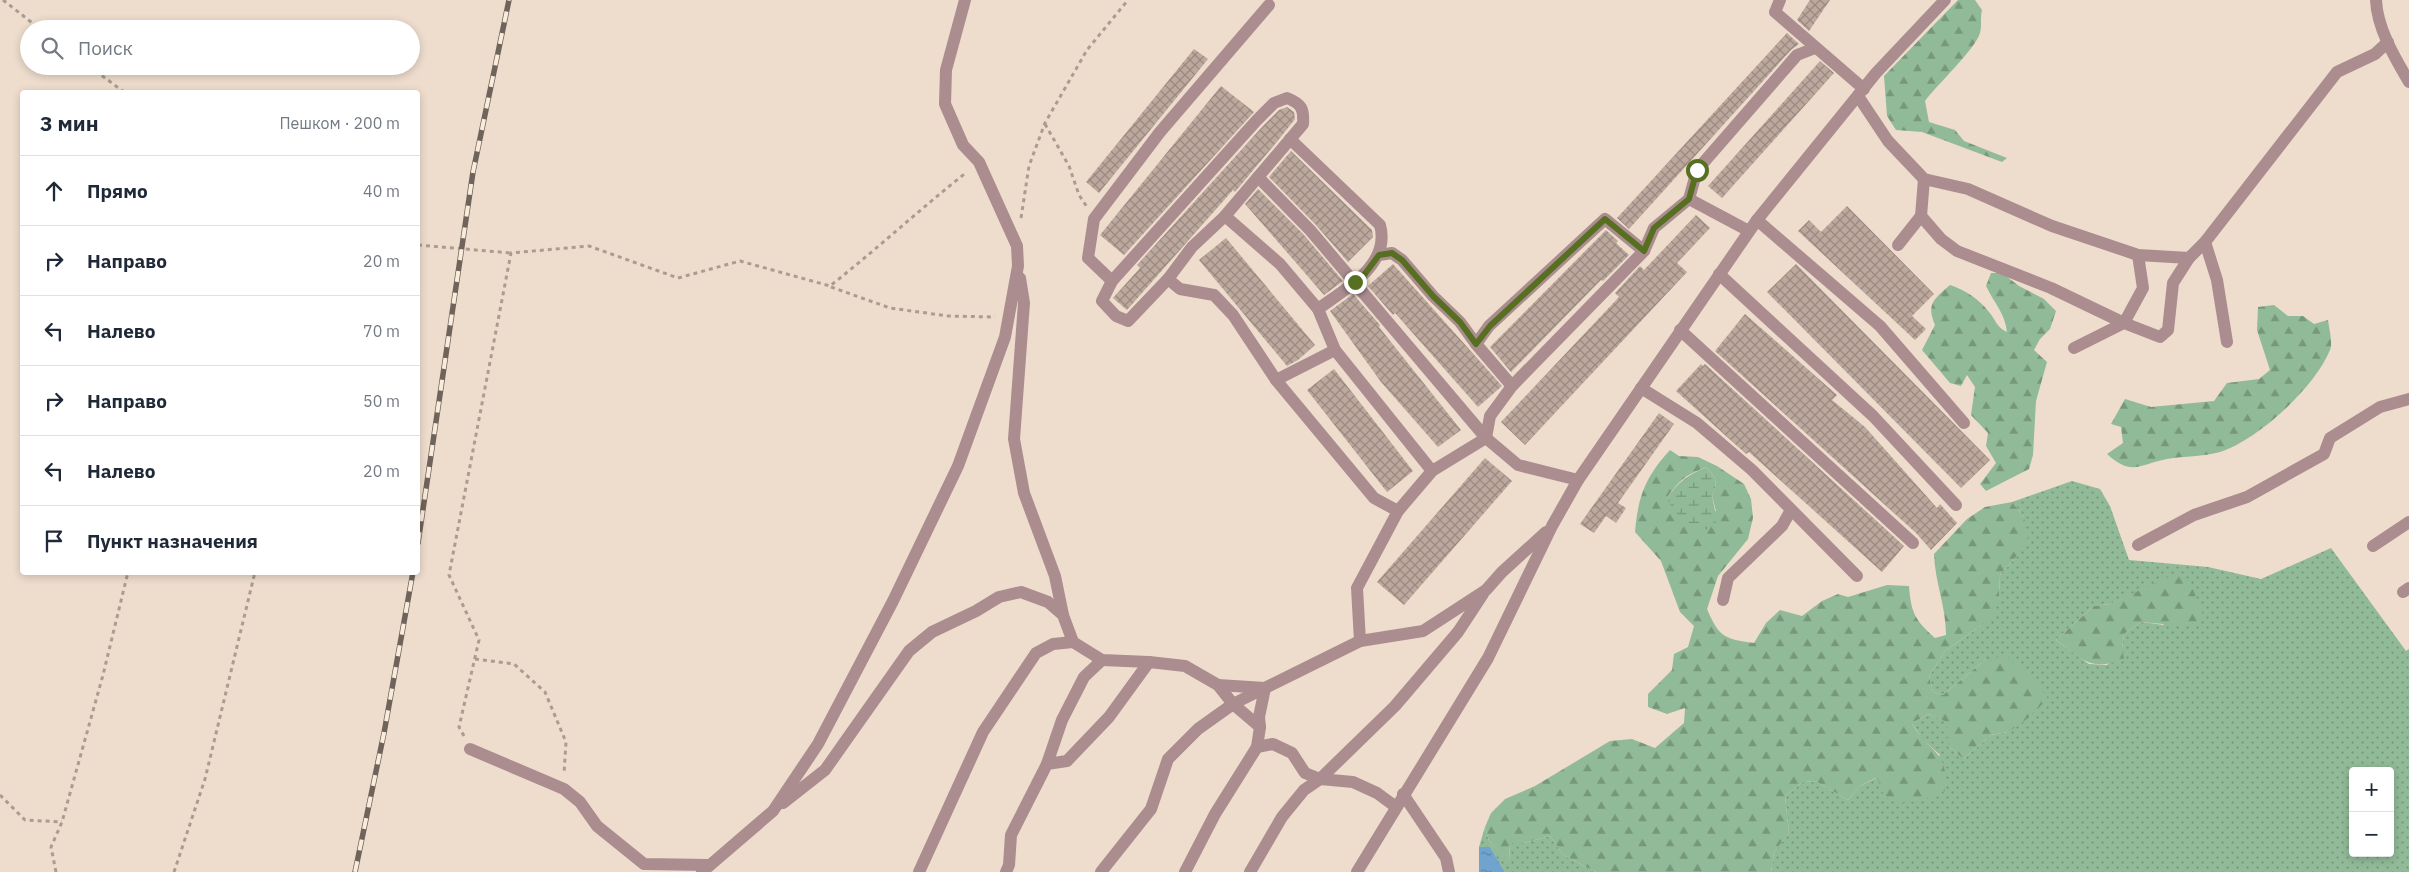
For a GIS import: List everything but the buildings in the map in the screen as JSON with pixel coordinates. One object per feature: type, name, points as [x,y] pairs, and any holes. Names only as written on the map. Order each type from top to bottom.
[{"type":"street","points":[[965,0],[946,70],[945,104],[964,145],[980,162],[1017,246],[1024,303],[1014,439],[1024,493],[1055,576],[1063,616],[1073,642],[1102,660],[1185,666],[1218,685],[1233,704],[1260,727]]},
{"type":"street","points":[[1780,0],[1776,12],[1861,92],[1888,141],[1924,179],[1968,189],[2052,226],[2138,255],[2189,258]]},
{"type":"street","points":[[1357,872],[1488,658],[1552,526],[1578,480],[1756,220],[1861,92],[1945,0]]},
{"type":"street","points":[[2376,0],[2377,12],[2388,42],[2409,82]]},
{"type":"street","points":[[1112,281],[1088,258],[1094,219],[1160,132],[1269,5]]},
{"type":"street","points":[[1921,216],[1942,239],[1957,251],[2051,288],[2124,323],[2160,337],[2168,330],[2173,283],[2189,258],[2205,242],[2337,72],[2375,54],[2388,42]]},
{"type":"street","points":[[1360,641],[1357,588],[1398,511],[1432,471],[1486,438],[1490,416],[1512,386],[1644,251],[1654,228],[1689,199],[1697,170],[1797,56],[1815,48]]},
{"type":"street","points":[[1288,98],[1298,103],[1304,111],[1302,124],[1258,177],[1225,216],[1192,247],[1168,279],[1128,321],[1116,316],[1102,301],[1112,281],[1268,108],[1274,103],[1288,98]]},
{"type":"street","points":[[1290,140],[1380,225],[1384,237],[1379,255],[1364,275],[1318,309]]},
{"type":"street","points":[[1258,177],[1310,230],[1486,438],[1518,465],[1578,480]]},
{"type":"street","points":[[1898,245],[1921,216],[1924,179]]},
{"type":"street","points":[[1689,199],[1749,231]]},
{"type":"street","points":[[1225,216],[1280,264],[1318,309],[1335,350],[1432,471]]},
{"type":"street","points":[[1476,344],[1490,326],[1605,219],[1644,251]]},
{"type":"street","points":[[1756,220],[1880,326],[1964,423]]},
{"type":"street","points":[[2205,242],[2217,280],[2227,342]]},
{"type":"street","points":[[1379,255],[1392,253],[1402,260],[1433,296],[1460,322],[1512,386]]},
{"type":"street","points":[[2074,348],[2124,323],[2143,288],[2138,255]]},
{"type":"street","points":[[773,811],[818,744],[893,601],[958,466],[1005,337],[1018,266]]},
{"type":"street","points":[[1719,274],[1873,416],[1956,505]]},
{"type":"street","points":[[1168,279],[1180,289],[1214,295],[1233,315],[1276,380],[1374,498],[1398,511]]},
{"type":"street","points":[[1680,330],[1913,542]]},
{"type":"street","points":[[1276,380],[1335,350]]},
{"type":"street","points":[[1641,388],[1697,423],[1752,470],[1857,576]]},
{"type":"street","points":[[2138,545],[2194,515],[2247,497],[2324,454],[2330,438],[2380,407],[2409,399]]},
{"type":"street","points":[[1723,600],[1728,578],[1782,526],[1790,510]]},
{"type":"street","points":[[2373,546],[2409,522]]},
{"type":"street","points":[[1250,872],[1282,817],[1304,790],[1320,779],[1395,706],[1458,632],[1486,590],[1502,572],[1552,526]]},
{"type":"street","points":[[1101,872],[1151,809],[1168,760],[1198,729],[1233,704],[1360,641],[1423,631],[1486,590]]},
{"type":"street","points":[[470,749],[564,789],[580,802],[596,826],[647,868],[706,869],[773,811],[825,770],[909,651],[932,632],[1000,597],[1021,592],[1048,602],[1063,616]]},
{"type":"street","points":[[919,872],[982,732],[1036,653],[1053,644],[1073,642]]},
{"type":"street","points":[[1006,872],[1009,865],[1011,835],[1047,764],[1062,720],[1084,677],[1102,660]]},
{"type":"street","points":[[1047,764],[1067,761],[1108,717],[1149,662]]},
{"type":"street","points":[[1218,685],[1265,688]]},
{"type":"street","points":[[1185,872],[1215,814],[1257,747],[1260,727],[1259,717],[1265,688]]},
{"type":"street","points":[[1257,747],[1273,744],[1292,753],[1305,773],[1320,779],[1353,782],[1377,793],[1396,807]]},
{"type":"street","points":[[1403,794],[1446,858],[1449,872]]},
{"type":"path","points":[[3,0],[29,20]]},
{"type":"path","points":[[1021,220],[1029,166],[1045,123],[1087,50],[1128,0]]},
{"type":"path","points":[[101,75],[121,90]]},
{"type":"path","points":[[1045,123],[1069,166],[1079,195],[1094,219]]},
{"type":"path","points":[[830,286],[882,245],[925,205],[980,162]]},
{"type":"path","points":[[420,245],[511,253],[589,246],[678,278],[740,261],[830,286],[890,308],[948,316],[1010,318]]},
{"type":"path","points":[[470,749],[459,727],[479,640],[449,575],[511,253]]},
{"type":"path","points":[[56,872],[51,847],[62,822],[103,675],[127,575]]},
{"type":"path","points":[[174,872],[205,779],[254,575]]},
{"type":"path","points":[[475,659],[514,664],[545,692],[566,742],[564,789]]},
{"type":"path","points":[[0,795],[25,820],[62,822]]},
{"type":"green space","points":[[1958,0],[1975,0],[1982,10],[1980,33],[1964,57],[1925,101],[1929,122],[1955,130],[1964,141],[2007,158],[2002,162],[1922,132],[1896,130],[1887,116],[1884,76]]},
{"type":"green space","points":[[1991,273],[2002,273],[2019,286],[2044,299],[2056,311],[2050,329],[2040,339],[2034,350],[2047,362],[2036,401],[2033,455],[2029,469],[1986,491],[1980,484],[1996,463],[1986,446],[1988,433],[1971,415],[1975,387],[1967,375],[1961,386],[1950,383],[1922,350],[1935,325],[1931,312],[1933,302],[1950,285],[1976,299],[1985,307],[1998,326],[2007,332],[2002,314],[1986,286]]},
{"type":"green space","points":[[2274,305],[2288,316],[2303,316],[2314,324],[2328,320],[2331,340],[2331,347],[2323,365],[2299,395],[2284,410],[2251,436],[2235,446],[2214,454],[2167,459],[2130,467],[2123,465],[2107,454],[2123,443],[2121,427],[2111,424],[2125,399],[2151,407],[2214,401],[2227,383],[2259,379],[2270,370],[2257,330],[2258,307]]},
{"type":"green space","points":[[1670,450],[1679,456],[1698,457],[1717,466],[1744,484],[1751,499],[1753,518],[1748,539],[1718,576],[1707,609],[1715,626],[1724,635],[1736,640],[1754,643],[1766,623],[1780,610],[1802,616],[1822,601],[1838,594],[1848,597],[1887,585],[1909,586],[1913,610],[1919,621],[1935,638],[1946,635],[1946,624],[1936,575],[1934,554],[1967,519],[1985,507],[2012,502],[2024,517],[2028,537],[2016,557],[2000,575],[1999,598],[1994,613],[1979,627],[1945,651],[1929,676],[1933,692],[1943,695],[1986,659],[2007,656],[2037,684],[2048,699],[2022,723],[2008,732],[1991,735],[1963,759],[1948,745],[1947,722],[1929,714],[1912,723],[1918,733],[1941,759],[1944,767],[1945,791],[1931,797],[1914,802],[1897,803],[1885,796],[1877,777],[1860,786],[1848,800],[1817,782],[1804,781],[1785,796],[1789,833],[1774,852],[1771,872],[1596,872],[1563,855],[1550,836],[1524,843],[1510,843],[1509,862],[1489,841],[1485,827],[1491,813],[1505,799],[1535,786],[1610,741],[1632,739],[1655,748],[1684,723],[1685,708],[1667,714],[1648,707],[1648,694],[1672,670],[1674,654],[1688,647],[1694,626],[1680,612],[1661,561],[1635,532],[1641,497],[1649,478]],"holes":[[[1706,467],[1714,477],[1716,484],[1712,496],[1716,511],[1667,498],[1679,482],[1688,476]]]},
{"type":"green space","points":[[1706,467],[1712,474],[1716,484],[1712,496],[1717,521],[1708,530],[1683,520],[1667,498],[1684,480]]},
{"type":"green space","points":[[2072,481],[2100,489],[2110,506],[2129,560],[2208,567],[2261,579],[2331,548],[2406,651],[2409,649],[2409,872],[1771,872],[1774,852],[1789,833],[1785,796],[1804,781],[1817,782],[1848,800],[1860,786],[1878,777],[1885,796],[1940,755],[1922,739],[1912,723],[1929,714],[1948,722],[1948,745],[1963,759],[1991,735],[2008,732],[1986,659],[1943,695],[1933,692],[1929,676],[1945,651],[1979,627],[1999,598],[2000,575],[2016,557],[2024,517],[2012,502]],"holes":[[[2141,591],[2164,625],[2141,622],[2124,634],[2122,648],[2107,665],[2089,664],[2056,640],[2094,606],[2110,604]]]},
{"type":"green space","points":[[2173,575],[2189,579],[2205,620],[2184,626],[2141,622],[2124,634],[2122,648],[2124,659],[2112,663],[2094,664],[2087,662],[2056,640],[2094,606],[2110,604]]},
{"type":"green space","points":[[1485,827],[1489,841],[1509,861],[1510,843],[1524,843],[1550,836],[1563,855],[1596,872],[1505,872],[1490,847],[1479,847]]},
{"type":"water","points":[[1479,847],[1490,847],[1505,872],[1479,872]]},
{"type":"railway","points":[[420,530],[473,172],[509,0]]},
{"type":"railway","points":[[355,872],[384,733],[412,575]]},
{"type":"route","points":[[1355,282],[1364,275],[1379,255],[1392,253],[1402,260],[1433,296],[1460,322],[1476,344],[1490,326],[1605,219],[1644,251],[1654,228],[1689,199],[1697,170]]}]
